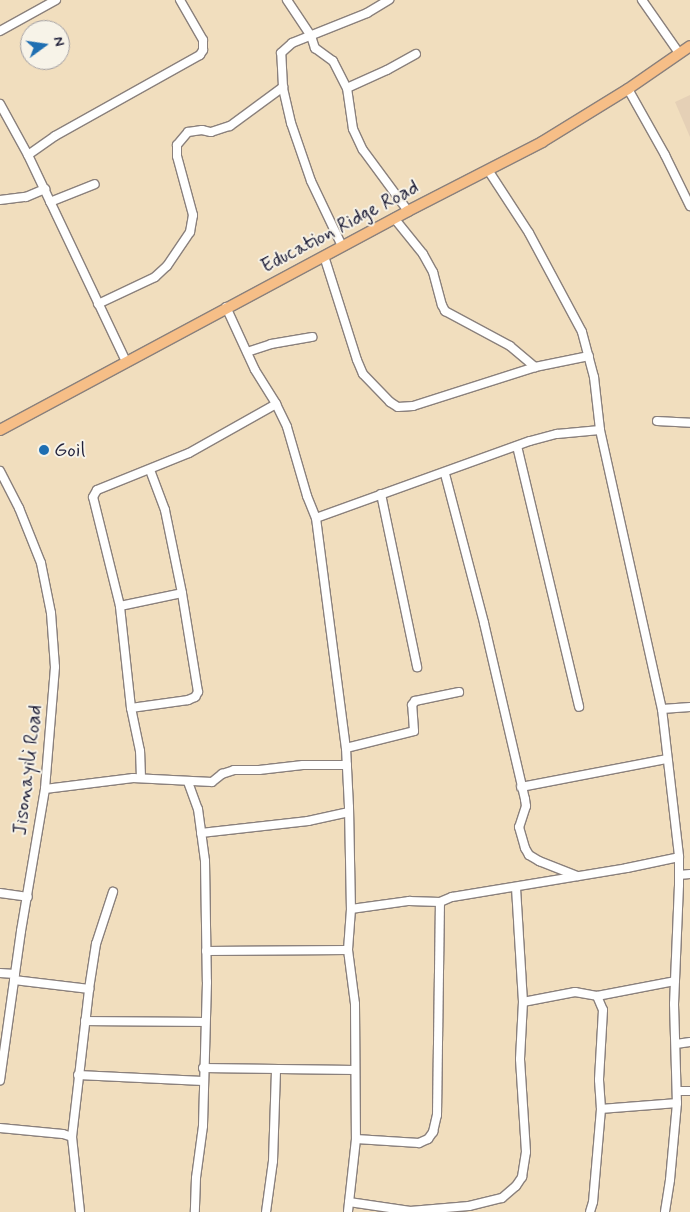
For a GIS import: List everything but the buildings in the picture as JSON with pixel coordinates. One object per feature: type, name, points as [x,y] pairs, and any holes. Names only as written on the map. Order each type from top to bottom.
[{"type":"main road","name":"Education Ridge Road","points":[[0,430],[408,210],[542,142],[690,46]]},
{"type":"street","points":[[0,31],[56,0]]},
{"type":"street","points":[[28,155],[54,136],[200,55],[203,50],[203,40],[180,0]]},
{"type":"street","points":[[287,0],[311,36],[315,48],[333,61],[347,88],[353,129],[363,150],[408,210]]},
{"type":"street","points":[[342,246],[311,181],[291,123],[283,87],[281,52],[292,43],[367,13],[389,0]]},
{"type":"street","points":[[642,0],[679,53]]},
{"type":"street","points":[[347,88],[387,70],[416,54]]},
{"type":"street","points":[[98,304],[154,276],[167,266],[190,232],[193,216],[177,156],[178,145],[188,132],[202,130],[211,132],[230,126],[283,87]]},
{"type":"street","points":[[628,88],[665,155],[690,206]]},
{"type":"street","points":[[0,104],[45,189],[126,361]]},
{"type":"street","points":[[488,170],[529,233],[582,332],[590,356],[600,430],[662,709],[679,857],[675,980],[677,1103],[665,1212]]},
{"type":"street","points":[[50,202],[95,184]]},
{"type":"street","points":[[0,200],[26,197],[45,189]]},
{"type":"street","points":[[394,218],[423,254],[433,272],[445,311],[510,346],[536,367]]},
{"type":"street","points":[[324,256],[363,374],[390,402],[398,407],[413,406],[536,367],[590,356]]},
{"type":"street","points":[[226,307],[255,370],[276,404],[287,427],[307,496],[316,518],[346,748],[350,812],[352,909],[348,950],[355,1004],[356,1139],[348,1212]]},
{"type":"street","points":[[247,352],[271,344],[312,336]]},
{"type":"street","points":[[141,778],[140,751],[131,708],[120,606],[93,497],[97,490],[190,453],[276,404]]},
{"type":"street","points":[[657,421],[690,423]]},
{"type":"street","points":[[316,518],[381,494],[445,474],[517,446],[557,434],[600,430]]},
{"type":"street","points":[[517,446],[579,707]]},
{"type":"street","points":[[131,708],[188,700],[195,698],[198,692],[182,593],[165,510],[150,470]]},
{"type":"street","name":"Jisonayili Road","points":[[0,471],[19,508],[41,563],[51,614],[55,667],[45,789],[40,810],[28,897],[14,977],[0,1081]]},
{"type":"street","points":[[445,474],[484,623],[526,806],[520,827],[529,855],[576,876]]},
{"type":"street","points":[[381,494],[417,667]]},
{"type":"street","points":[[120,606],[182,593]]},
{"type":"street","points":[[346,748],[414,731],[412,705],[415,701],[459,692]]},
{"type":"street","points":[[662,709],[690,707]]},
{"type":"street","points":[[521,788],[667,759]]},
{"type":"street","points":[[45,789],[141,778],[212,782],[222,774],[234,770],[258,770],[303,765],[347,765]]},
{"type":"street","points":[[188,782],[198,809],[205,861],[206,951],[203,1126],[196,1178],[196,1212]]},
{"type":"street","points":[[201,833],[308,821],[350,812]]},
{"type":"street","points":[[352,909],[409,901],[440,902],[452,897],[679,857]]},
{"type":"street","points":[[679,875],[690,874]]},
{"type":"street","points":[[350,1202],[410,1212],[454,1208],[489,1202],[509,1193],[522,1177],[526,1152],[520,1059],[523,1002],[516,887]]},
{"type":"street","points":[[80,1212],[72,1137],[78,1075],[96,944],[113,892]]},
{"type":"street","points":[[0,893],[28,897]]},
{"type":"street","points":[[356,1139],[419,1143],[428,1139],[433,1132],[437,1115],[440,902]]},
{"type":"street","points":[[206,951],[348,950]]},
{"type":"street","points":[[0,973],[89,989]]},
{"type":"street","points":[[523,1002],[575,992],[597,996],[675,980]]},
{"type":"street","points":[[590,1212],[593,1202],[601,1109],[599,1080],[603,1010],[597,996]]},
{"type":"street","points":[[85,1021],[205,1022]]},
{"type":"street","points":[[676,1044],[690,1042]]},
{"type":"street","points":[[203,1068],[355,1070]]},
{"type":"street","points":[[266,1212],[273,1161],[276,1069]]},
{"type":"street","points":[[78,1075],[203,1081]]},
{"type":"street","points":[[677,1091],[690,1091]]},
{"type":"street","points":[[601,1109],[677,1103]]},
{"type":"street","points":[[0,1128],[63,1134],[72,1137]]},
{"type":"shaded area","points":[[690,95],[690,137],[675,102]]},
{"type":"place","name":"Goil","points":[[44,450]]}]
